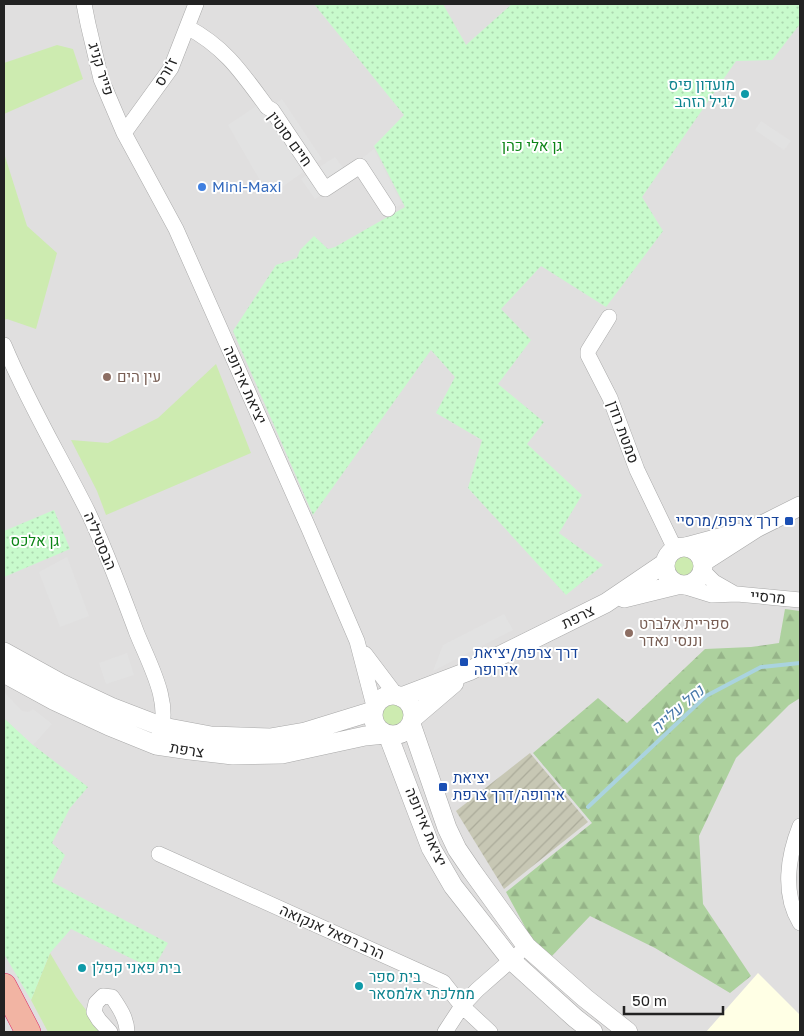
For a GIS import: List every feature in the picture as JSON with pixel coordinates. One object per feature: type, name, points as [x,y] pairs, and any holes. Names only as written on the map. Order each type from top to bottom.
[{"type":"highway","points":[[4,986],[28,1032]]},
{"type":"street","name":"פייר קניג","points":[[84,4],[101,79],[124,133]]},
{"type":"street","name":"ז'ורס","points":[[124,133],[171,68],[196,4]]},
{"type":"street","name":"חיים סוטין","points":[[187,28],[204,36],[223,51],[267,107],[272,110],[325,189],[360,166],[388,209]]},
{"type":"street","name":"יציאת אירופה","points":[[124,133],[176,229],[304,516],[357,641],[374,709]]},
{"type":"street","name":"סמטת רודן","points":[[609,317],[588,350],[588,355],[610,398],[637,470],[675,553]]},
{"type":"street","name":"הבסטיליה","points":[[4,345],[30,402],[73,482],[100,539],[160,691],[164,709],[163,727],[156,745]]},
{"type":"street","name":"צרפת","points":[[703,566],[756,528],[800,506]]},
{"type":"street","name":"צרפת","points":[[398,696],[469,671],[606,603],[675,553],[756,528]]},
{"type":"street","points":[[697,552],[703,566],[701,577],[689,585],[680,585],[669,578],[666,573],[675,553],[697,552]]},
{"type":"street","name":"מרסיי","points":[[703,566],[714,582],[737,594]]},
{"type":"street","name":"צרפת","points":[[606,603],[680,585]]},
{"type":"street","name":"מרסיי","points":[[680,585],[712,595],[737,594],[800,600]]},
{"type":"street","name":"יציאת אירופה","points":[[357,641],[379,675],[398,696]]},
{"type":"street","name":"צרפת","points":[[4,652],[95,700],[163,727],[211,736],[270,738],[305,732],[374,709]]},
{"type":"street","name":"צרפת","points":[[412,721],[469,671]]},
{"type":"street","name":"צרפת","points":[[4,673],[55,702],[156,745],[208,753],[259,756],[303,751],[365,736],[387,734]]},
{"type":"street","points":[[398,696],[410,705],[412,721],[402,733],[387,734],[376,727],[372,716],[374,709],[383,697],[398,696]]},
{"type":"street","name":"יציאת אירופה","points":[[412,721],[447,828],[457,849],[527,947]]},
{"type":"street","name":"יציאת אירופה","points":[[387,734],[431,848],[453,886],[511,960]]},
{"type":"street","points":[[800,826],[791,852],[788,881],[793,908],[800,923]]},
{"type":"street","name":"הרב רפאל אנקואה","points":[[159,854],[443,982],[462,1006],[490,1032]]},
{"type":"street","points":[[445,1032],[462,1006],[490,976],[527,947],[585,998],[628,1032]]},
{"type":"street","points":[[511,960],[593,1032]]},
{"type":"street","points":[[110,1032],[98,1020],[94,1012],[96,1003],[103,996],[112,996],[120,1008],[127,1026],[127,1032]]},
{"type":"shaded area","points":[[4,4],[800,4],[800,1032],[4,1032]]},
{"type":"shaded area","points":[[270,97],[275,104],[282,99],[322,159],[269,196],[228,125]]},
{"type":"shaded area","points":[[761,121],[791,141],[784,150],[755,130]]},
{"type":"shaded area","points":[[374,149],[402,204],[384,214],[352,166]]},
{"type":"shaded area","points":[[335,157],[349,176],[315,199],[301,179]]},
{"type":"shaded area","points":[[67,557],[89,616],[60,627],[39,572]]},
{"type":"shaded area","points":[[504,614],[513,630],[433,671],[443,645]]},
{"type":"shaded area","points":[[127,653],[134,675],[106,684],[99,663]]},
{"type":"shaded area","points":[[4,692],[22,711],[29,712],[33,709],[52,724],[33,745],[4,718]]},
{"type":"shaded area","points":[[530,753],[588,822],[504,889],[456,811]]},
{"type":"shaded area","points":[[758,973],[800,1015],[800,1032],[706,1032]]},
{"type":"green space","name":"גן אלי כהן","points":[[314,4],[443,4],[466,45],[512,4],[800,4],[800,24],[772,60],[736,61],[642,197],[663,231],[606,307],[541,266],[501,309],[531,340],[498,384],[544,422],[527,444],[582,495],[559,533],[603,565],[566,595],[468,488],[482,440],[436,413],[455,377],[431,350],[313,515],[233,331],[276,265],[297,258],[300,250],[314,236],[328,249],[335,247],[405,207],[374,146],[404,115]]},
{"type":"green space","points":[[57,45],[73,49],[83,79],[4,114],[4,63]]},
{"type":"green space","points":[[4,153],[27,226],[57,253],[36,329],[7,319],[4,320]]},
{"type":"green space","points":[[216,364],[251,453],[106,515],[97,491],[71,440],[108,443],[158,418]]},
{"type":"green space","name":"גן אלכס","points":[[54,510],[70,549],[4,577],[4,531]]},
{"type":"green space","points":[[684,554],[689,555],[695,561],[695,571],[689,577],[684,578],[679,577],[673,571],[672,566],[673,561],[679,555]]},
{"type":"green space","points":[[785,609],[800,611],[800,698],[789,705],[736,758],[699,836],[703,904],[751,976],[730,993],[655,948],[590,916],[551,957],[531,938],[506,892],[592,823],[533,753],[598,698],[627,723],[705,649],[751,647],[779,643]]},
{"type":"green space","points":[[393,704],[398,705],[404,711],[404,721],[398,727],[393,728],[388,727],[382,721],[381,716],[382,711],[388,705]]},
{"type":"green space","points":[[4,718],[33,745],[88,787],[70,808],[52,843],[65,855],[52,882],[168,943],[153,969],[71,929],[50,953],[31,1000],[4,954]]},
{"type":"green space","points":[[50,953],[76,997],[103,1032],[48,1032],[31,1000]]},
{"type":"waterway","name":"נחל עלייה","points":[[588,807],[706,696],[761,667],[800,663]]},
{"type":"place","name":"מועדון פיס לגיל הזהב","points":[[745,94]]},
{"type":"place","name":"Mini-Maxi","points":[[202,187]]},
{"type":"place","name":"עין הים","points":[[107,377]]},
{"type":"place","name":"דרך צרפת/מרסיי","points":[[789,521]]},
{"type":"place","name":"ספריית אלברט וננסי נאדר","points":[[629,633]]},
{"type":"place","name":"דרך צרפת/יציאת אירופה","points":[[464,662]]},
{"type":"place","name":"יציאת אירופה/דרך צרפת","points":[[443,787]]},
{"type":"place","name":"בית פאני קפלן","points":[[82,968]]},
{"type":"place","name":"בית ספר ממלכתי אלמסאר","points":[[359,986]]}]
